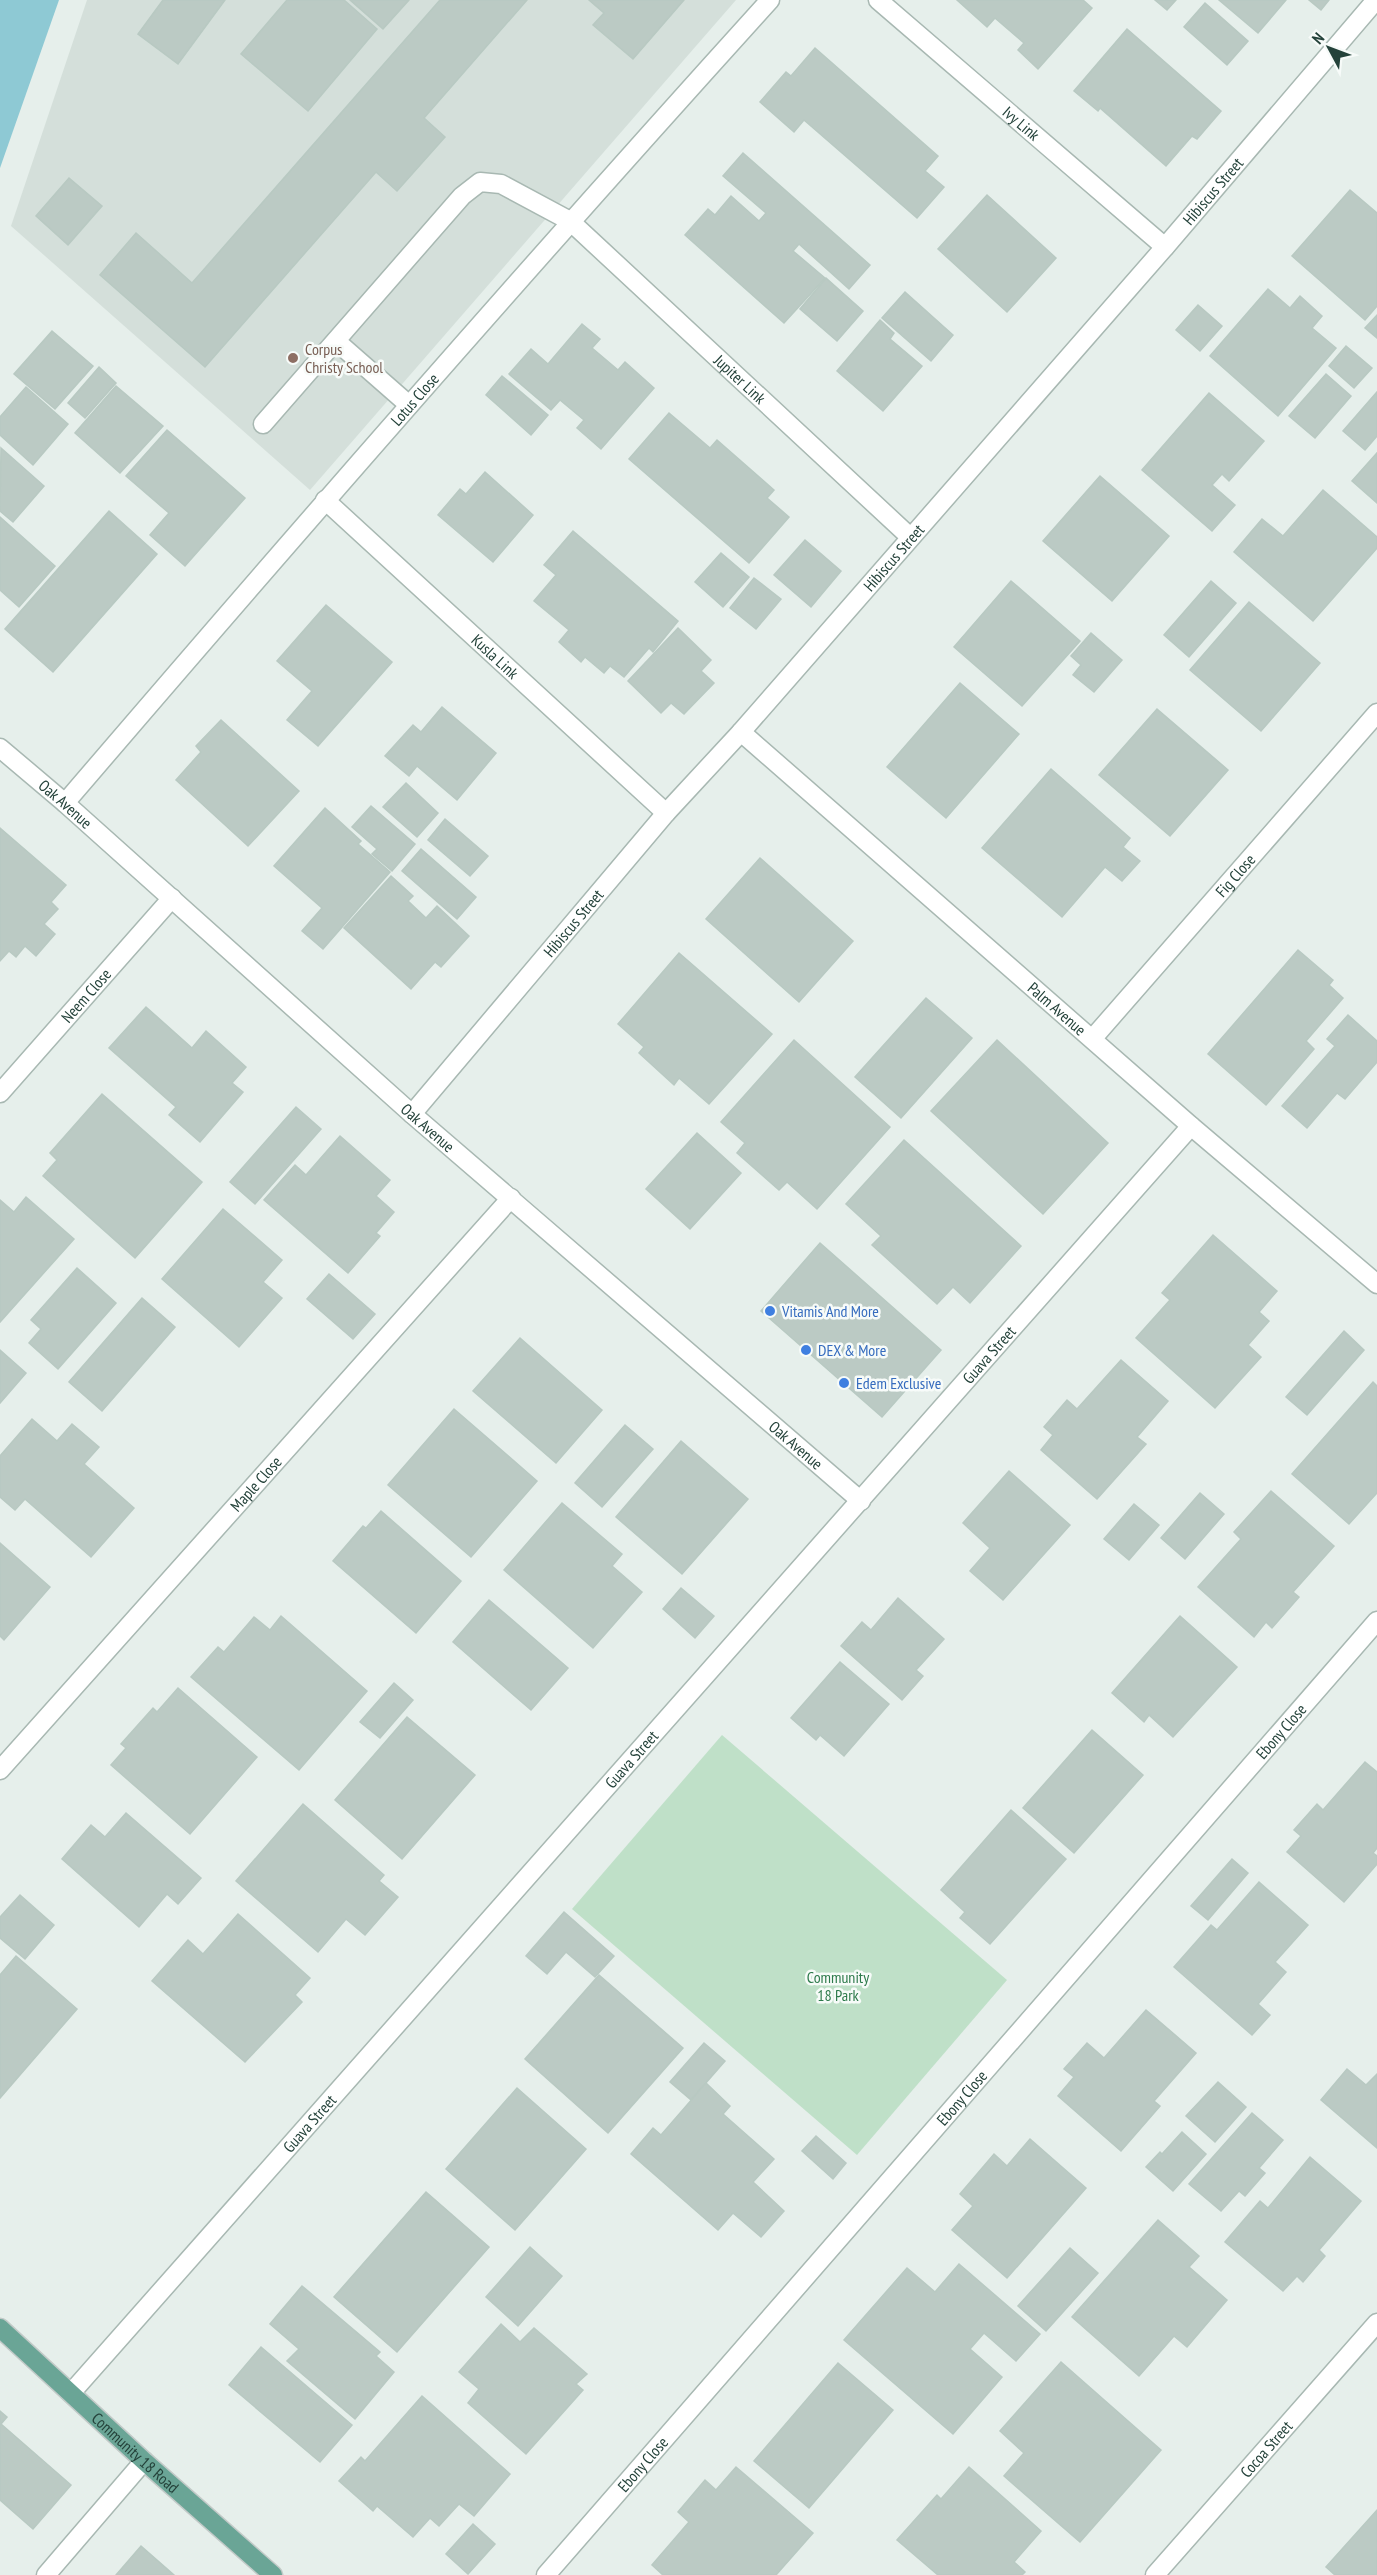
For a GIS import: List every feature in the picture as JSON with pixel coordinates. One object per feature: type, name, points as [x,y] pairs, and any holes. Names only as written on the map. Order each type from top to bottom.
[{"type":"main road","name":"Community 18 Road","points":[[0,2328],[144,2461],[273,2575]]},
{"type":"street","name":"Lotus Close","points":[[65,803],[325,500],[570,222],[770,0]]},
{"type":"street","name":"Ivy Link","points":[[878,0],[1165,247]]},
{"type":"street","name":"Hibiscus Street","points":[[412,1114],[666,813],[741,732],[909,536],[1165,247],[1376,0]]},
{"type":"street","name":"Jupiter Link","points":[[336,341],[462,196],[480,182],[501,184],[570,222],[909,536]]},
{"type":"street","points":[[263,424],[336,341],[409,405]]},
{"type":"street","name":"Kusla Link","points":[[325,500],[666,813]]},
{"type":"street","name":"Fig Close","points":[[1093,1038],[1377,713]]},
{"type":"street","name":"Palm Avenue","points":[[741,732],[1191,1126],[1377,1284]]},
{"type":"street","name":"Oak Avenue","points":[[0,748],[172,898],[412,1114],[861,1501]]},
{"type":"street","name":"Neem Close","points":[[0,1093],[172,898]]},
{"type":"street","name":"Guava Street","points":[[71,2393],[1191,1126]]},
{"type":"street","name":"Maple Close","points":[[0,1770],[511,1198]]},
{"type":"street","name":"Ebony Close","points":[[546,2575],[1377,1621]]},
{"type":"street","name":"Cocoa Street","points":[[1155,2575],[1377,2323]]},
{"type":"street","points":[[46,2575],[144,2461]]},
{"type":"shaded area","name":"Corpus Christy School","points":[[87,0],[736,0],[310,490],[11,226]]},
{"type":"green space","name":"Community 18 Park","points":[[722,1735],[1007,1980],[857,2155],[572,1909]]},
{"type":"water","points":[[0,0],[59,0],[0,168]]},
{"type":"building","points":[[163,0],[225,0],[178,64],[138,34]]},
{"type":"building","points":[[287,0],[344,0],[377,29],[308,111],[241,54]]},
{"type":"building","points":[[350,0],[409,0],[383,29]]},
{"type":"building","points":[[440,0],[527,0],[424,118],[445,137],[397,191],[376,172],[205,367],[100,275],[136,233],[192,283]]},
{"type":"building","points":[[589,0],[684,0],[633,59],[593,25],[604,13]]},
{"type":"building","points":[[957,0],[1083,0],[1092,8],[1038,69],[1018,50],[1024,43],[995,18],[987,27]]},
{"type":"building","points":[[1155,0],[1176,0],[1167,10]]},
{"type":"building","points":[[1219,0],[1286,0],[1258,33]]},
{"type":"building","points":[[1309,0],[1329,0],[1321,10]]},
{"type":"building","points":[[1205,3],[1248,41],[1227,65],[1184,27]]},
{"type":"building","points":[[1127,29],[1221,111],[1197,139],[1192,136],[1166,166],[1100,108],[1098,111],[1074,91]]},
{"type":"building","points":[[815,48],[938,156],[925,171],[944,187],[917,218],[804,120],[794,132],[760,102],[786,72],[791,76]]},
{"type":"building","points":[[743,153],[870,265],[849,289],[799,244],[793,251],[825,278],[784,323],[685,235],[708,209],[715,215],[731,196],[759,221],[766,213],[723,176]]},
{"type":"building","points":[[69,178],[102,206],[68,245],[36,216]]},
{"type":"building","points":[[1350,190],[1377,213],[1377,306],[1365,320],[1292,256]]},
{"type":"building","points":[[987,195],[1056,258],[1007,312],[938,249]]},
{"type":"building","points":[[826,278],[863,311],[837,341],[800,309]]},
{"type":"building","points":[[1268,289],[1290,308],[1300,296],[1322,316],[1312,328],[1336,348],[1278,416],[1210,356]]},
{"type":"building","points":[[905,292],[953,335],[931,361],[882,318]]},
{"type":"building","points":[[1198,305],[1222,326],[1200,351],[1176,330]]},
{"type":"building","points":[[1377,315],[1377,338],[1365,328]]},
{"type":"building","points":[[880,320],[894,333],[890,339],[922,366],[883,411],[837,371]]},
{"type":"building","points":[[582,324],[600,339],[592,348],[618,370],[625,362],[654,388],[601,449],[577,428],[584,420],[560,400],[551,410],[509,374],[531,349],[548,364]]},
{"type":"building","points":[[52,331],[93,366],[55,409],[14,374]]},
{"type":"building","points":[[1346,346],[1372,368],[1354,388],[1329,366]]},
{"type":"building","points":[[99,367],[116,383],[85,418],[68,403]]},
{"type":"building","points":[[1326,374],[1351,396],[1315,438],[1289,416]]},
{"type":"building","points":[[502,376],[548,415],[531,435],[486,395]]},
{"type":"building","points":[[116,386],[163,426],[120,473],[75,433]]},
{"type":"building","points":[[26,387],[68,424],[33,465],[0,435],[0,417]]},
{"type":"building","points":[[1377,392],[1377,436],[1365,450],[1343,431]]},
{"type":"building","points":[[1209,393],[1264,441],[1229,481],[1222,474],[1212,485],[1235,505],[1212,531],[1142,470]]},
{"type":"building","points":[[669,413],[710,448],[717,440],[774,490],[767,498],[789,517],[749,563],[629,459]]},
{"type":"building","points":[[167,430],[245,498],[185,566],[150,535],[169,513],[126,476]]},
{"type":"building","points":[[1,448],[44,486],[13,522],[0,511]]},
{"type":"building","points":[[1377,453],[1377,503],[1352,481]]},
{"type":"building","points":[[485,472],[533,515],[493,562],[438,515],[460,489],[466,494]]},
{"type":"building","points":[[1100,476],[1169,536],[1112,601],[1043,541]]},
{"type":"building","points":[[1323,490],[1377,537],[1377,548],[1313,621],[1234,552],[1262,519],[1283,536]]},
{"type":"building","points":[[109,511],[157,554],[53,672],[5,629]]},
{"type":"building","points":[[0,517],[55,566],[19,607],[0,590]]},
{"type":"building","points":[[573,531],[678,621],[653,652],[649,648],[624,677],[610,666],[604,673],[585,657],[581,662],[559,642],[569,630],[534,601],[556,575],[544,565]]},
{"type":"building","points":[[805,540],[841,571],[811,607],[774,575]]},
{"type":"building","points":[[721,553],[749,577],[723,607],[695,582]]},
{"type":"building","points":[[754,578],[781,599],[756,629],[730,608]]},
{"type":"building","points":[[1011,581],[1080,641],[1022,706],[954,647]]},
{"type":"building","points":[[1211,581],[1236,603],[1189,657],[1164,635]]},
{"type":"building","points":[[1249,602],[1320,663],[1261,731],[1190,670]]},
{"type":"building","points":[[326,605],[392,662],[318,746],[287,720],[312,691],[277,661]]},
{"type":"building","points":[[678,628],[711,660],[701,671],[714,683],[684,714],[671,703],[661,713],[628,681]]},
{"type":"building","points":[[1091,633],[1122,660],[1094,692],[1073,675],[1081,665],[1071,656]]},
{"type":"building","points":[[960,683],[1019,734],[946,818],[887,767]]},
{"type":"building","points":[[442,707],[496,753],[457,800],[417,766],[409,776],[385,756],[413,725],[421,732]]},
{"type":"building","points":[[1157,709],[1228,770],[1170,836],[1099,775]]},
{"type":"building","points":[[221,720],[299,791],[248,846],[176,780],[201,752],[196,746]]},
{"type":"building","points":[[1051,769],[1130,838],[1123,847],[1140,861],[1122,881],[1105,867],[1062,917],[982,848]]},
{"type":"building","points":[[406,783],[438,813],[417,837],[383,807]]},
{"type":"building","points":[[371,806],[415,844],[392,871],[372,854],[377,849],[352,827]]},
{"type":"building","points":[[325,808],[361,841],[358,844],[390,872],[323,949],[302,931],[322,908],[274,866]]},
{"type":"building","points":[[445,819],[488,856],[470,876],[428,840]]},
{"type":"building","points":[[0,828],[66,885],[51,902],[58,909],[44,924],[55,934],[36,956],[25,946],[16,957],[9,951],[0,961]]},
{"type":"building","points":[[421,849],[476,897],[457,919],[402,871]]},
{"type":"building","points":[[760,858],[853,941],[799,1002],[706,919]]},
{"type":"building","points":[[391,876],[413,896],[408,901],[426,918],[437,906],[469,936],[441,967],[435,962],[411,989],[344,928]]},
{"type":"building","points":[[1298,950],[1333,980],[1329,985],[1343,998],[1306,1041],[1314,1049],[1266,1105],[1208,1054]]},
{"type":"building","points":[[679,953],[772,1034],[709,1104],[679,1078],[674,1085],[639,1053],[644,1047],[618,1024]]},
{"type":"building","points":[[926,998],[972,1038],[901,1118],[855,1077]]},
{"type":"building","points":[[146,1007],[192,1048],[206,1031],[246,1067],[232,1083],[243,1092],[200,1142],[169,1115],[176,1107],[109,1048]]},
{"type":"building","points":[[1348,1015],[1377,1041],[1377,1062],[1345,1099],[1337,1093],[1307,1128],[1282,1106],[1335,1046],[1327,1039]]},
{"type":"building","points":[[794,1040],[890,1127],[817,1209],[787,1182],[779,1190],[737,1153],[745,1143],[721,1122]]},
{"type":"building","points":[[997,1040],[1108,1143],[1043,1214],[931,1111]]},
{"type":"building","points":[[102,1094],[202,1182],[135,1258],[43,1176],[57,1160],[50,1153]]},
{"type":"building","points":[[296,1107],[321,1129],[255,1204],[230,1182]]},
{"type":"building","points":[[697,1133],[741,1173],[690,1229],[646,1189]]},
{"type":"building","points":[[340,1136],[390,1180],[376,1196],[394,1212],[376,1233],[380,1236],[348,1273],[264,1200],[295,1165],[306,1175]]},
{"type":"building","points":[[904,1140],[1021,1246],[970,1303],[953,1287],[937,1304],[872,1245],[881,1236],[846,1204]]},
{"type":"building","points":[[26,1197],[74,1239],[0,1322],[0,1200],[14,1212]]},
{"type":"building","points":[[223,1209],[282,1260],[263,1282],[282,1298],[239,1347],[162,1279]]},
{"type":"building","points":[[1213,1235],[1277,1291],[1259,1312],[1269,1321],[1248,1345],[1261,1357],[1215,1408],[1136,1338],[1170,1300],[1162,1293]]},
{"type":"building","points":[[820,1243],[941,1350],[882,1417],[761,1311]]},
{"type":"building","points":[[77,1268],[116,1303],[58,1369],[29,1343],[41,1329],[31,1320]]},
{"type":"building","points":[[329,1274],[375,1314],[353,1339],[307,1299]]},
{"type":"building","points":[[142,1298],[175,1327],[102,1411],[69,1382]]},
{"type":"building","points":[[1344,1331],[1364,1350],[1307,1415],[1286,1397]]},
{"type":"building","points":[[520,1338],[602,1410],[556,1463],[473,1391]]},
{"type":"building","points":[[0,1350],[26,1373],[0,1403]]},
{"type":"building","points":[[1121,1360],[1168,1401],[1137,1437],[1146,1444],[1097,1499],[1041,1450],[1053,1435],[1044,1427],[1067,1400],[1077,1409]]},
{"type":"building","points":[[1373,1382],[1377,1386],[1377,1493],[1349,1524],[1292,1474]]},
{"type":"building","points":[[454,1409],[537,1481],[471,1557],[388,1485]]},
{"type":"building","points":[[32,1419],[57,1441],[72,1424],[99,1447],[84,1464],[134,1508],[91,1557],[25,1499],[15,1510],[0,1497],[0,1456]]},
{"type":"building","points":[[625,1425],[653,1449],[602,1507],[575,1483]]},
{"type":"building","points":[[681,1441],[748,1499],[682,1574],[616,1517]]},
{"type":"building","points":[[1009,1471],[1070,1525],[1003,1600],[970,1571],[990,1548],[963,1523]]},
{"type":"building","points":[[1271,1491],[1334,1546],[1293,1592],[1299,1597],[1272,1628],[1266,1622],[1254,1637],[1198,1587],[1241,1539],[1234,1532]]},
{"type":"building","points":[[1200,1493],[1224,1514],[1185,1559],[1161,1538]]},
{"type":"building","points":[[562,1503],[622,1554],[612,1566],[642,1592],[593,1648],[504,1570]]},
{"type":"building","points":[[1134,1504],[1159,1525],[1129,1560],[1104,1539]]},
{"type":"building","points":[[381,1511],[461,1581],[416,1633],[333,1561],[363,1526],[366,1528]]},
{"type":"building","points":[[0,1543],[50,1587],[4,1640],[0,1636]]},
{"type":"building","points":[[681,1588],[714,1616],[695,1638],[663,1609]]},
{"type":"building","points":[[898,1598],[944,1639],[916,1670],[923,1676],[902,1700],[841,1646],[862,1622],[871,1630]]},
{"type":"building","points":[[489,1600],[568,1668],[531,1710],[453,1642]]},
{"type":"building","points":[[281,1616],[367,1691],[299,1770],[191,1677],[218,1647],[224,1652],[254,1617],[270,1630]]},
{"type":"building","points":[[1180,1616],[1237,1667],[1173,1737],[1149,1715],[1144,1722],[1112,1693]]},
{"type":"building","points":[[840,1662],[889,1704],[844,1756],[820,1735],[816,1740],[791,1718]]},
{"type":"building","points":[[394,1683],[413,1700],[380,1738],[360,1722]]},
{"type":"building","points":[[178,1688],[257,1757],[190,1834],[111,1765],[126,1748],[121,1744],[153,1708],[157,1712]]},
{"type":"building","points":[[407,1717],[475,1775],[402,1859],[335,1800]]},
{"type":"building","points":[[1092,1730],[1143,1775],[1074,1853],[1023,1808]]},
{"type":"building","points":[[1365,1762],[1377,1772],[1377,1848],[1373,1853],[1377,1856],[1377,1864],[1344,1902],[1287,1852],[1301,1836],[1294,1830],[1317,1804],[1323,1810]]},
{"type":"building","points":[[303,1804],[384,1875],[379,1881],[398,1897],[365,1935],[346,1919],[318,1952],[236,1881]]},
{"type":"building","points":[[1011,1810],[1066,1859],[990,1944],[960,1918],[965,1912],[941,1890]]},
{"type":"building","points":[[126,1813],[201,1878],[178,1904],[167,1894],[139,1927],[62,1859],[91,1825],[105,1837]]},
{"type":"building","points":[[1232,1859],[1248,1873],[1208,1920],[1191,1906]]},
{"type":"building","points":[[1259,1882],[1308,1925],[1275,1962],[1286,1972],[1258,2004],[1270,2015],[1252,2035],[1174,1967],[1211,1925],[1217,1930]]},
{"type":"building","points":[[20,1895],[54,1925],[25,1959],[0,1938],[0,1917]]},
{"type":"building","points":[[564,1912],[614,1956],[595,1977],[566,1952],[547,1974],[526,1956]]},
{"type":"building","points":[[238,1914],[310,1978],[295,1995],[302,2002],[245,2062],[152,1981],[188,1940],[203,1954]]},
{"type":"building","points":[[16,1956],[77,2009],[0,2098],[0,1975]]},
{"type":"building","points":[[599,1975],[683,2048],[608,2133],[525,2059]]},
{"type":"building","points":[[1146,2010],[1196,2053],[1154,2101],[1160,2106],[1121,2151],[1058,2096],[1074,2077],[1064,2069],[1087,2043],[1104,2058]]},
{"type":"building","points":[[704,2043],[725,2061],[691,2100],[670,2082]]},
{"type":"building","points":[[1347,2069],[1366,2085],[1377,2074],[1377,2148],[1321,2100]]},
{"type":"building","points":[[1218,2082],[1246,2107],[1215,2142],[1186,2116]]},
{"type":"building","points":[[706,2083],[730,2106],[723,2114],[774,2159],[753,2182],[784,2211],[761,2237],[733,2213],[718,2230],[631,2154],[653,2128],[661,2135]]},
{"type":"building","points":[[517,2088],[586,2149],[515,2230],[446,2169]]},
{"type":"building","points":[[1252,2113],[1283,2140],[1259,2168],[1265,2173],[1245,2196],[1239,2191],[1221,2211],[1189,2184]]},
{"type":"building","points":[[1182,2132],[1206,2154],[1173,2191],[1146,2167],[1160,2152],[1162,2154]]},
{"type":"building","points":[[816,2136],[846,2163],[833,2179],[802,2151]]},
{"type":"building","points":[[1030,2139],[1086,2188],[1007,2278],[952,2230],[973,2206],[960,2194],[994,2154],[1007,2166]]},
{"type":"building","points":[[1310,2157],[1361,2201],[1319,2250],[1325,2256],[1303,2282],[1297,2276],[1283,2291],[1225,2242],[1260,2201],[1268,2208]]},
{"type":"building","points":[[426,2192],[489,2247],[397,2352],[334,2297]]},
{"type":"building","points":[[1158,2220],[1199,2256],[1189,2267],[1227,2300],[1187,2347],[1174,2336],[1139,2376],[1072,2317]]},
{"type":"building","points":[[530,2247],[562,2276],[518,2326],[486,2297]]},
{"type":"building","points":[[1070,2248],[1098,2273],[1046,2331],[1018,2306]]},
{"type":"building","points":[[959,2264],[1040,2334],[1016,2361],[984,2333],[970,2349],[1002,2377],[953,2434],[844,2340],[907,2268],[935,2292]]},
{"type":"building","points":[[302,2286],[380,2352],[376,2356],[394,2372],[355,2419],[287,2361],[299,2349],[270,2324]]},
{"type":"building","points":[[501,2324],[520,2342],[534,2328],[587,2374],[576,2384],[583,2390],[526,2454],[468,2403],[479,2389],[459,2372]]},
{"type":"building","points":[[261,2347],[352,2425],[320,2462],[229,2385]]},
{"type":"building","points":[[1061,2362],[1161,2450],[1080,2542],[1004,2476],[1024,2453],[1000,2431]]},
{"type":"building","points":[[838,2363],[893,2410],[809,2508],[754,2461]]},
{"type":"building","points":[[422,2396],[510,2474],[474,2516],[459,2504],[439,2526],[430,2518],[413,2537],[377,2506],[373,2511],[339,2481],[361,2457],[365,2461]]},
{"type":"building","points":[[0,2411],[7,2417],[1,2424],[71,2485],[33,2529],[0,2500]]},
{"type":"building","points":[[736,2467],[813,2533],[776,2575],[663,2575],[652,2565],[689,2522],[678,2512],[705,2480],[716,2490]]},
{"type":"building","points":[[969,2467],[1041,2531],[1014,2562],[1025,2572],[1022,2575],[938,2575],[897,2540],[937,2495],[941,2499]]},
{"type":"building","points":[[1377,2510],[1377,2575],[1335,2575],[1326,2567]]},
{"type":"building","points":[[473,2524],[495,2544],[468,2574],[446,2554]]},
{"type":"building","points":[[141,2546],[174,2575],[116,2575]]},
{"type":"place","name":"Corpus Christy School","points":[[293,358]]},
{"type":"place","name":"Vitamis And More","points":[[770,1311]]},
{"type":"place","name":"DEX & More","points":[[806,1350]]},
{"type":"place","name":"Edem Exclusive","points":[[844,1383]]}]
